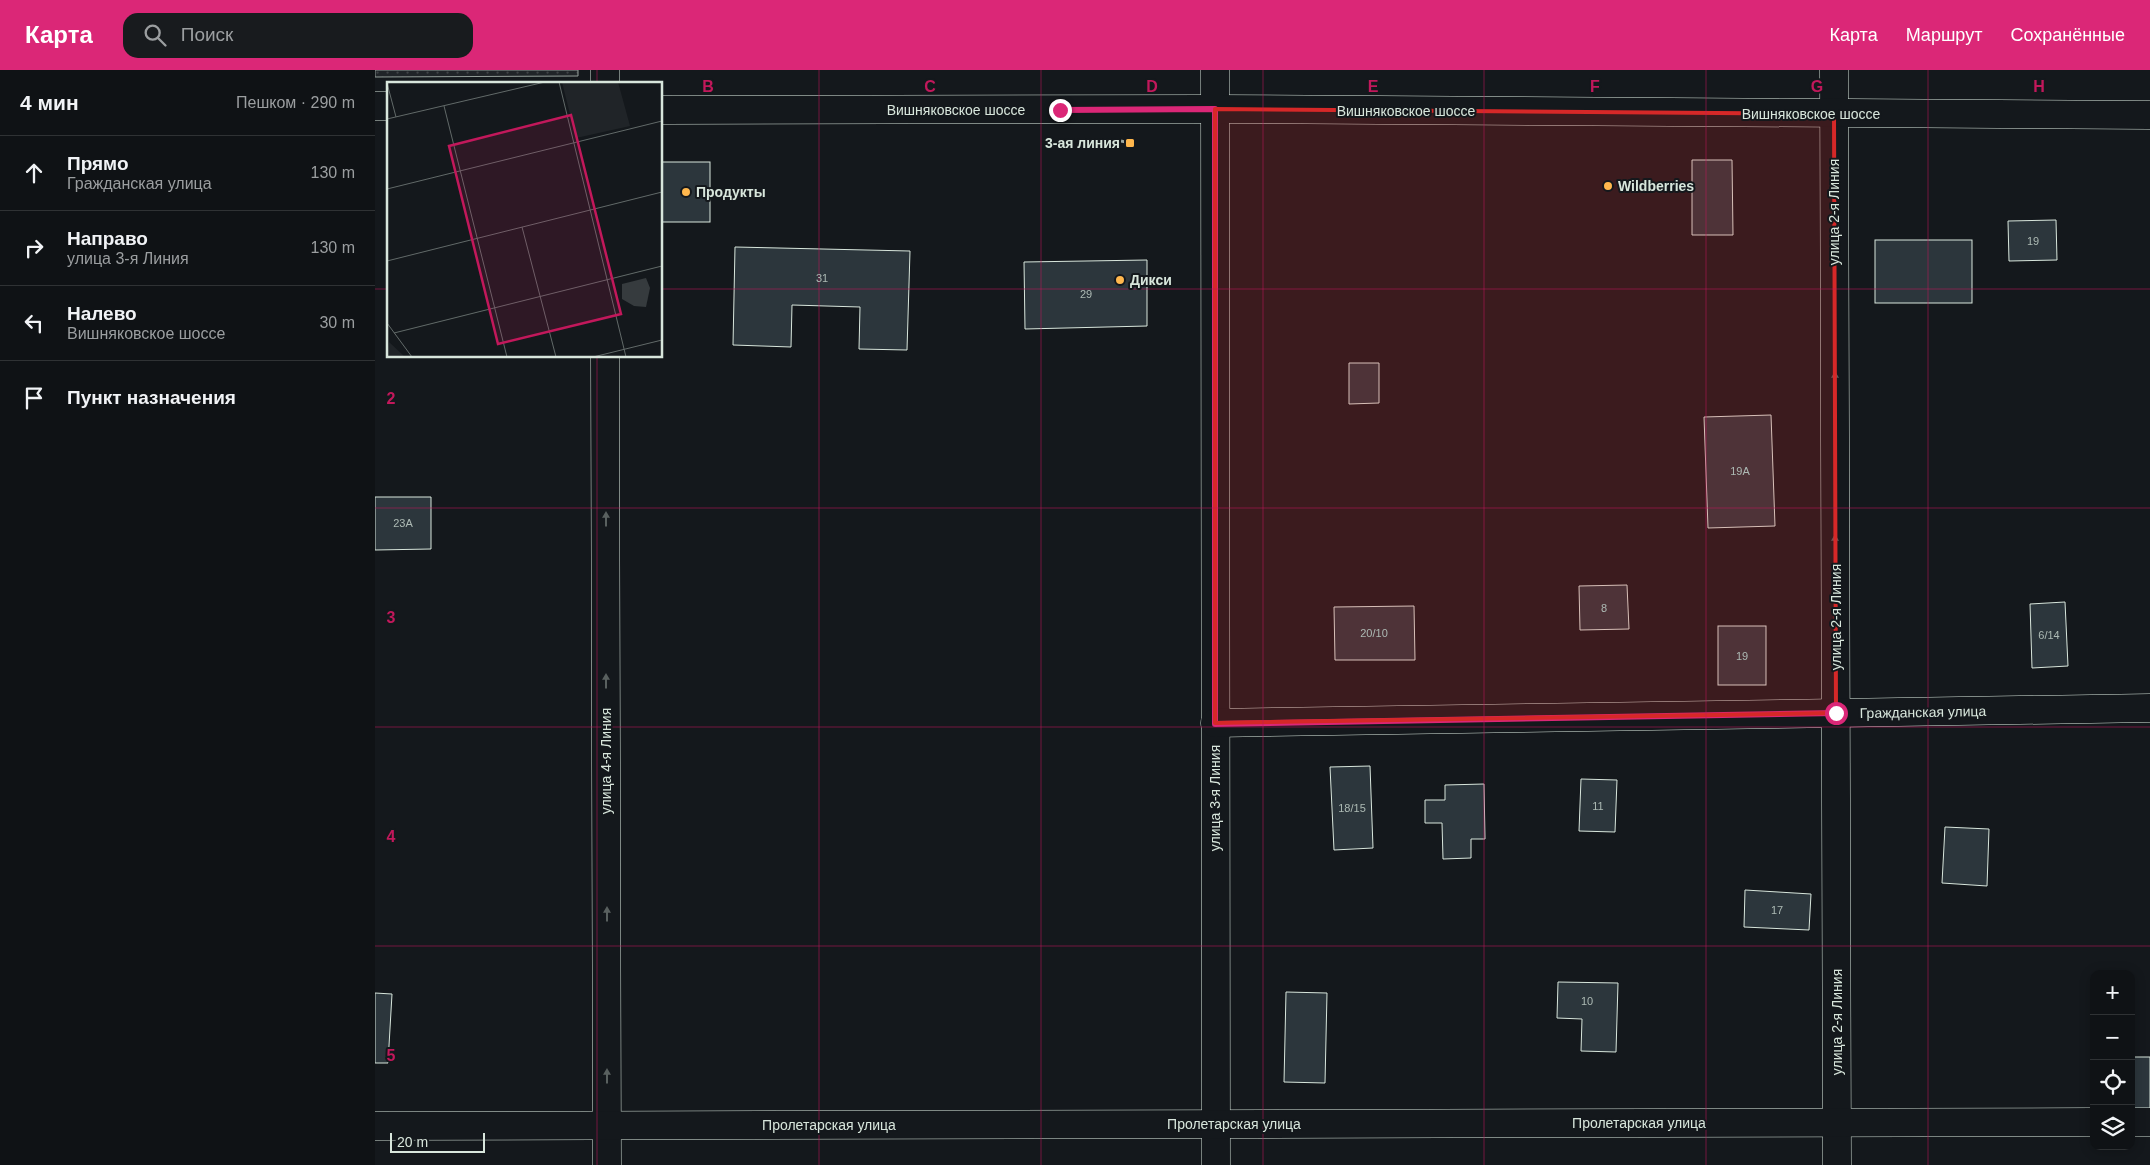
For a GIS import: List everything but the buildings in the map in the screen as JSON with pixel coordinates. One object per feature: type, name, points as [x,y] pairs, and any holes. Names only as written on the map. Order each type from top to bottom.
[{"type":"street","name":"улица 3-я Линия","points":[[1215,70],[1216,1165]]},
{"type":"street","name":"улица 2-я Линия","points":[[1834,70],[1837,1165]]},
{"type":"street","name":"Вишняковское шоссе","points":[[663,110],[1215,109],[2150,116]]},
{"type":"street","name":"улица 4-я Линия","points":[[605,358],[607,1165]]},
{"type":"street","name":"Гражданская улица","points":[[1215,724],[2150,708]]},
{"type":"street","name":"Пролетарская улица","points":[[375,1126],[2090,1122]]},
{"type":"street","points":[[2135,1122],[2150,1122]]},
{"type":"highlighted area","points":[[1215,109],[1834,114],[1836,713],[1215,723]]},
{"type":"shaded area","points":[[375,70],[578,70],[578,76],[375,77]]},
{"type":"place","name":"3-ая линия","points":[[1130,143]]},
{"type":"place","name":"Wildberries","points":[[1608,186]]},
{"type":"place","name":"Продукты","points":[[686,192]]},
{"type":"place","name":"Дикси","points":[[1120,280]]},
{"type":"route","points":[[1060,110],[1215,109],[1215,724],[1836,713]]}]
